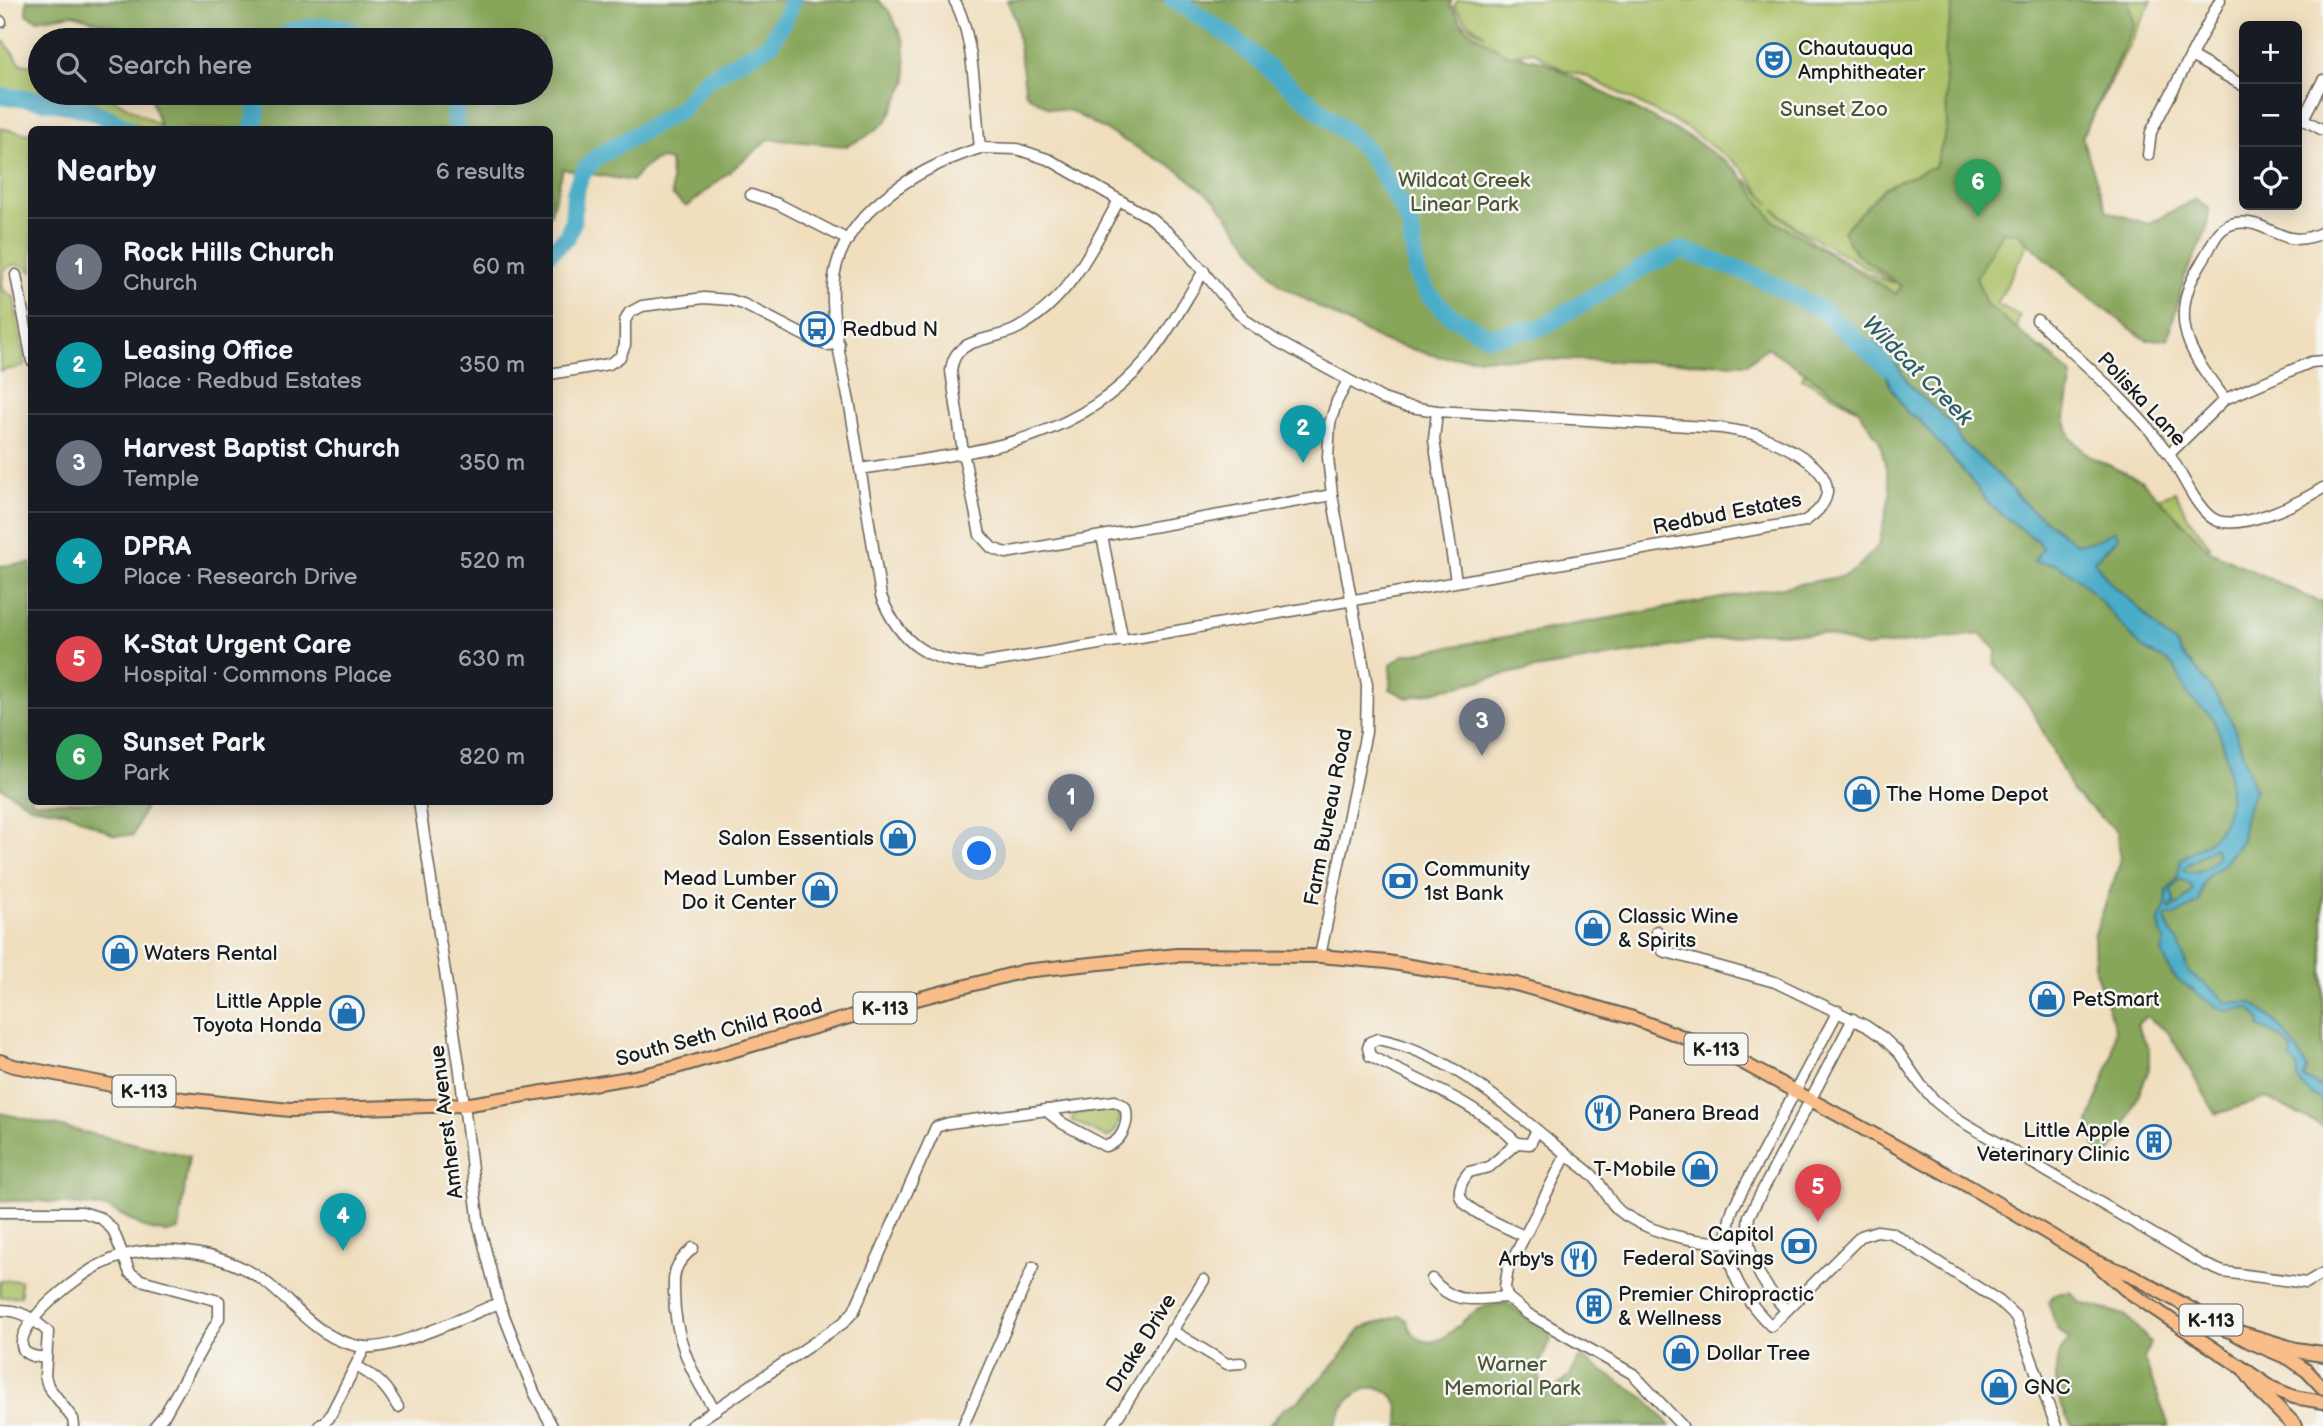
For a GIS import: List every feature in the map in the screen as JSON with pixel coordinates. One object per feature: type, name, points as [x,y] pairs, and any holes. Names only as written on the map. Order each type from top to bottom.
[{"type":"highway","points":[[2226,1329],[2296,1350],[2323,1354]]},
{"type":"highway","points":[[2246,1371],[2263,1394],[2295,1426]]},
{"type":"main road","name":"South Seth Child Road","points":[[0,1061],[183,1099],[290,1110],[464,1105],[635,1077],[673,1068],[863,1013],[1024,971],[1177,955],[1320,956],[1387,962],[1516,985],[1633,1018],[1725,1053],[1970,1187],[2094,1261],[2141,1280],[2226,1329],[2299,1364],[2323,1388]]},
{"type":"main road","name":"South Seth Child Road","points":[[2094,1261],[2125,1289],[2283,1394],[2323,1402]]},
{"type":"street","points":[[954,0],[961,10],[968,42],[980,148]]},
{"type":"street","points":[[2148,155],[2151,132],[2220,0]]},
{"type":"street","points":[[2191,56],[2240,84]]},
{"type":"street","points":[[2302,114],[2323,80]]},
{"type":"street","points":[[2302,118],[2323,130]]},
{"type":"street","name":"Redbud Estates","points":[[980,148],[1017,149],[1050,160],[1153,219],[1179,242],[1248,322],[1383,400],[1437,411],[1722,428],[1758,436],[1816,467],[1826,480],[1827,495],[1820,511],[1805,521],[1123,641],[980,664],[954,662],[919,648],[907,640],[890,619],[881,596],[839,344],[833,283],[836,268],[848,240],[863,217],[917,174],[950,158],[980,148]]},
{"type":"street","points":[[751,195],[778,204],[848,240]]},
{"type":"street","points":[[1119,200],[1066,289],[1040,315],[1015,330],[972,343],[957,353],[952,363],[963,452],[980,536],[992,548],[1006,553],[1332,495]]},
{"type":"street","points":[[2225,399],[2199,365],[2188,343],[2185,320],[2189,286],[2218,233],[2234,223],[2247,223],[2278,236],[2297,240],[2311,238],[2323,232]]},
{"type":"street","points":[[860,469],[1030,438],[1072,421],[1112,394],[1132,375],[1159,344],[1204,271]]},
{"type":"street","points":[[16,275],[28,340]]},
{"type":"street","points":[[553,373],[609,364],[620,357],[625,345],[625,321],[629,313],[642,306],[704,298],[730,299],[817,342],[839,344]]},
{"type":"street","name":"Poliska Lane","points":[[2037,320],[2125,403],[2169,454],[2205,513],[2217,521],[2251,520],[2323,488]]},
{"type":"street","points":[[2169,454],[2225,399],[2311,362],[2323,361]]},
{"type":"street","points":[[1348,381],[1337,401],[1330,423],[1328,457],[1332,495],[1352,602]]},
{"type":"street","points":[[1437,411],[1434,440],[1456,581]]},
{"type":"street","points":[[1102,536],[1123,641]]},
{"type":"street","name":"Farm Bureau Road","points":[[1320,956],[1366,732],[1367,685],[1352,602]]},
{"type":"street","name":"Amherst Avenue","points":[[419,805],[459,1064],[479,1225],[499,1303],[534,1392],[552,1426]]},
{"type":"street","points":[[1657,931],[1663,951],[1775,982],[1839,1011],[1882,1037],[1899,1053],[1928,1093],[1956,1118],[2203,1264],[2223,1272],[2306,1283],[2323,1273]]},
{"type":"street","points":[[1839,1011],[1739,1195],[1729,1219],[1726,1243],[1731,1268],[1740,1290],[1755,1311],[1771,1326],[1861,1236],[1877,1231],[1892,1233],[1999,1301],[2016,1317],[2056,1426]]},
{"type":"street","points":[[1786,1310],[1761,1280],[1747,1242],[1749,1216],[1853,1020]]},
{"type":"street","points":[[1537,1130],[1530,1144],[1517,1143],[1502,1128],[1440,1088],[1370,1056],[1370,1042],[1378,1039],[1392,1041],[1443,1064],[1499,1100],[1537,1130],[1595,1178],[1612,1204],[1623,1215],[1679,1239],[1747,1242]]},
{"type":"street","points":[[691,1426],[843,1323],[854,1311],[936,1128],[949,1123],[1045,1110],[1115,1101],[1125,1107],[1127,1117],[1119,1140],[1115,1144],[1105,1146],[1062,1123],[1045,1110]]},
{"type":"street","points":[[1517,1143],[1489,1167],[1469,1172],[1460,1191],[1461,1197],[1472,1209],[1524,1236]]},
{"type":"street","points":[[1566,1155],[1508,1269],[1505,1287],[1507,1297],[1528,1314],[1633,1374],[1682,1426]]},
{"type":"street","points":[[0,1212],[82,1212],[101,1217],[113,1230],[130,1273],[141,1280],[219,1301],[219,1318],[165,1414],[155,1426]]},
{"type":"street","points":[[693,1248],[678,1263],[674,1273],[676,1313],[688,1361],[715,1410]]},
{"type":"street","points":[[46,1358],[24,1352],[22,1338],[34,1319],[56,1295],[101,1264],[124,1255],[145,1251],[167,1250],[202,1254],[236,1266],[265,1282],[317,1329],[365,1348],[397,1343],[499,1303]]},
{"type":"street","points":[[963,1426],[1033,1267]]},
{"type":"street","points":[[1432,1279],[1457,1298],[1476,1300],[1507,1297]]},
{"type":"street","name":"Drake Drive","points":[[1112,1426],[1203,1280]]},
{"type":"street","points":[[0,1310],[14,1310],[34,1319],[48,1332],[48,1386],[73,1419],[74,1426]]},
{"type":"street","points":[[1171,1330],[1227,1364],[1241,1363]]},
{"type":"street","points":[[319,1426],[329,1418],[365,1348]]},
{"type":"street","points":[[356,1366],[387,1388],[398,1408]]},
{"type":"green space","points":[[27,0],[878,0],[889,11],[904,41],[907,81],[886,122],[864,138],[846,146],[769,139],[687,207],[672,195],[670,161],[664,159],[648,164],[632,181],[563,169],[553,205],[553,126],[160,126],[153,105],[553,105],[553,28],[118,28],[73,14],[37,20],[26,14]]},
{"type":"green space","name":"Wildcat Creek Linear Park","points":[[1007,0],[1452,0],[1450,5],[1466,29],[1508,55],[1543,61],[1693,139],[1738,171],[1774,221],[1896,294],[1901,286],[1854,252],[1843,231],[1885,187],[1935,166],[1947,128],[1945,48],[1954,0],[2128,0],[2134,25],[2082,138],[2107,211],[2148,224],[2196,199],[2209,208],[2207,230],[2185,276],[2168,339],[2146,340],[2082,292],[2018,233],[2002,232],[1976,277],[1986,304],[2072,375],[2065,418],[2071,438],[2089,456],[2141,480],[2210,551],[2317,601],[2323,601],[2323,1127],[2267,1098],[2216,1114],[2168,1032],[2146,1016],[2137,1025],[2149,1049],[2149,1069],[2118,1143],[2110,1153],[2097,1155],[2089,1122],[2112,1056],[2115,1028],[2095,971],[2094,936],[2120,863],[2118,832],[2073,792],[2030,706],[1994,663],[1997,650],[1981,634],[1865,647],[1822,634],[1761,632],[1516,672],[1407,698],[1390,689],[1391,664],[1404,655],[1844,576],[1856,569],[1879,545],[1891,490],[1880,442],[1857,408],[1767,347],[1747,364],[1440,357],[1382,341],[1279,284],[1216,201],[1178,170],[1071,111],[1049,108],[1026,94],[1015,19]]},
{"type":"green space","points":[[1422,0],[1485,35],[1465,20],[1454,7],[1458,0],[2152,0],[1997,304],[2020,316],[2017,323],[2019,336],[2036,348],[2043,348],[2056,359],[2023,420],[2157,498],[2175,492],[2188,517],[2211,547],[2112,553],[1915,492],[1866,414],[1802,378],[1808,366],[1731,322],[1707,364],[1461,343]],"holes":[[[1532,51],[1564,70],[1586,76],[1685,127],[1742,168],[1770,204],[1748,181],[1518,53]],[[1774,209],[1795,227],[1894,283],[1866,272],[1830,252],[1796,229]]]},
{"type":"green space","points":[[0,42],[5,42],[21,64],[28,65],[28,91],[0,90]]},
{"type":"green space","points":[[98,105],[124,105],[161,126],[137,126]]},
{"type":"green space","points":[[0,128],[28,134],[28,269],[18,265],[4,270],[3,290],[14,297],[25,366],[0,371]]},
{"type":"green space","points":[[28,563],[28,804],[0,787],[0,566]]},
{"type":"green space","points":[[146,805],[133,836],[114,835],[67,812],[31,806]]},
{"type":"green space","points":[[1114,1108],[1119,1111],[1119,1122],[1113,1134],[1107,1138],[1073,1121],[1072,1118],[1076,1113]]},
{"type":"green space","points":[[0,1113],[189,1156],[179,1230],[167,1233],[147,1229],[109,1208],[40,1201],[0,1201]]},
{"type":"green space","points":[[20,1280],[21,1296],[0,1297],[0,1281]]},
{"type":"green space","points":[[2070,1292],[2081,1303],[2125,1315],[2150,1342],[2144,1359],[2169,1426],[2072,1426],[2063,1410],[2056,1382],[2059,1354],[2069,1339],[2057,1329],[2048,1302],[2055,1294]]},
{"type":"green space","name":"Warner Memorial Park","points":[[1507,1303],[1549,1334],[1551,1340],[1539,1371],[1545,1390],[1554,1390],[1571,1374],[1579,1358],[1584,1359],[1646,1399],[1670,1426],[1399,1426],[1399,1410],[1394,1398],[1385,1390],[1375,1388],[1363,1390],[1352,1397],[1342,1409],[1335,1426],[1268,1426],[1283,1409],[1298,1401],[1337,1361],[1361,1328],[1399,1316],[1407,1320],[1410,1330],[1418,1338],[1435,1341],[1443,1338],[1479,1309]]},
{"type":"water","points":[[1875,340],[1888,359],[1896,364],[1910,386],[1952,424],[1960,440],[2028,507],[2075,543],[2091,542],[2115,531],[2119,537],[2094,561],[2111,584],[2176,644],[2181,654],[2198,671],[2223,705],[2234,727],[2255,790],[2244,818],[2242,840],[2222,866],[2210,874],[2203,884],[2199,902],[2175,916],[2168,915],[2165,919],[2178,941],[2189,973],[2227,1003],[2253,1003],[2269,1016],[2291,1041],[2302,1059],[2307,1068],[2304,1078],[2323,1088],[2323,1102],[2301,1085],[2298,1069],[2291,1059],[2292,1050],[2282,1038],[2259,1026],[2261,1021],[2250,1008],[2228,1011],[2213,1005],[2173,976],[2162,953],[2165,941],[2159,921],[2166,905],[2167,891],[2177,879],[2181,859],[2215,835],[2225,819],[2229,805],[2227,758],[2212,718],[2189,696],[2171,664],[2143,648],[2083,583],[2057,565],[2034,562],[2042,548],[2037,541],[1990,505],[1919,419],[1907,413],[1890,386],[1886,374],[1866,355]],"holes":[[[2214,847],[2217,856],[2211,864],[2199,871],[2185,872],[2184,868]],[[2180,879],[2192,886],[2193,890],[2182,903],[2170,909],[2169,905],[2175,903],[2171,891]]]},
{"type":"waterway","name":"Wildcat Creek","points":[[553,249],[567,237],[573,221],[575,192],[587,167],[598,156],[680,110],[706,80],[770,44],[792,0]]},
{"type":"waterway","name":"Wildcat Creek","points":[[1174,0],[1230,36],[1364,147],[1410,223],[1417,275],[1429,295],[1451,316],[1489,337],[1542,327],[1649,264],[1682,250],[1754,275],[1822,310],[1886,366]]},
{"type":"waterway","name":"Wildcat Creek","points":[[310,28],[342,28]]},
{"type":"waterway","name":"Wildcat Creek","points":[[0,96],[28,99]]},
{"type":"waterway","name":"Wildcat Creek","points":[[67,105],[99,114],[122,126]]},
{"type":"waterway","name":"Wildcat Creek","points":[[253,126],[258,105]]},
{"type":"waterway","name":"Wildcat Creek","points":[[454,105],[456,126]]},
{"type":"place","name":"Chautauqua Amphitheater","points":[[1774,60]]},
{"type":"place","name":"Sunset Park","points":[[1978,217]]},
{"type":"place","name":"Redbud N","points":[[817,329]]},
{"type":"place","name":"Leasing Office","points":[[1303,463]]},
{"type":"place","name":"Harvest Baptist Church","points":[[1482,756]]},
{"type":"place","name":"The Home Depot","points":[[1862,794]]},
{"type":"place","name":"Rock Hills Church","points":[[1071,832]]},
{"type":"place","name":"Salon Essentials","points":[[898,838]]},
{"type":"place","name":"Community 1st Bank","points":[[1400,881]]},
{"type":"place","name":"Mead Lumber Do it Center","points":[[820,890]]},
{"type":"place","name":"Classic Wine & Spirits","points":[[1593,928]]},
{"type":"place","name":"Waters Rental","points":[[120,953]]},
{"type":"place","name":"PetSmart","points":[[2047,999]]},
{"type":"place","name":"Little Apple Toyota Honda","points":[[347,1013]]},
{"type":"place","name":"Panera Bread","points":[[1603,1113]]},
{"type":"place","name":"Little Apple Veterinary Clinic","points":[[2154,1142]]},
{"type":"place","name":"T-Mobile","points":[[1700,1169]]},
{"type":"place","name":"K-Stat Urgent Care","points":[[1818,1222]]},
{"type":"place","name":"Capitol Federal Savings","points":[[1799,1246]]},
{"type":"place","name":"DPRA","points":[[343,1251]]},
{"type":"place","name":"Arby's","points":[[1579,1259]]},
{"type":"place","name":"Premier Chiropractic & Wellness","points":[[1594,1306]]},
{"type":"place","name":"Dollar Tree","points":[[1681,1353]]},
{"type":"place","name":"GNC","points":[[1999,1387]]},
{"type":"park label","name":"Sunset Zoo","points":[[1834,109]]}]
